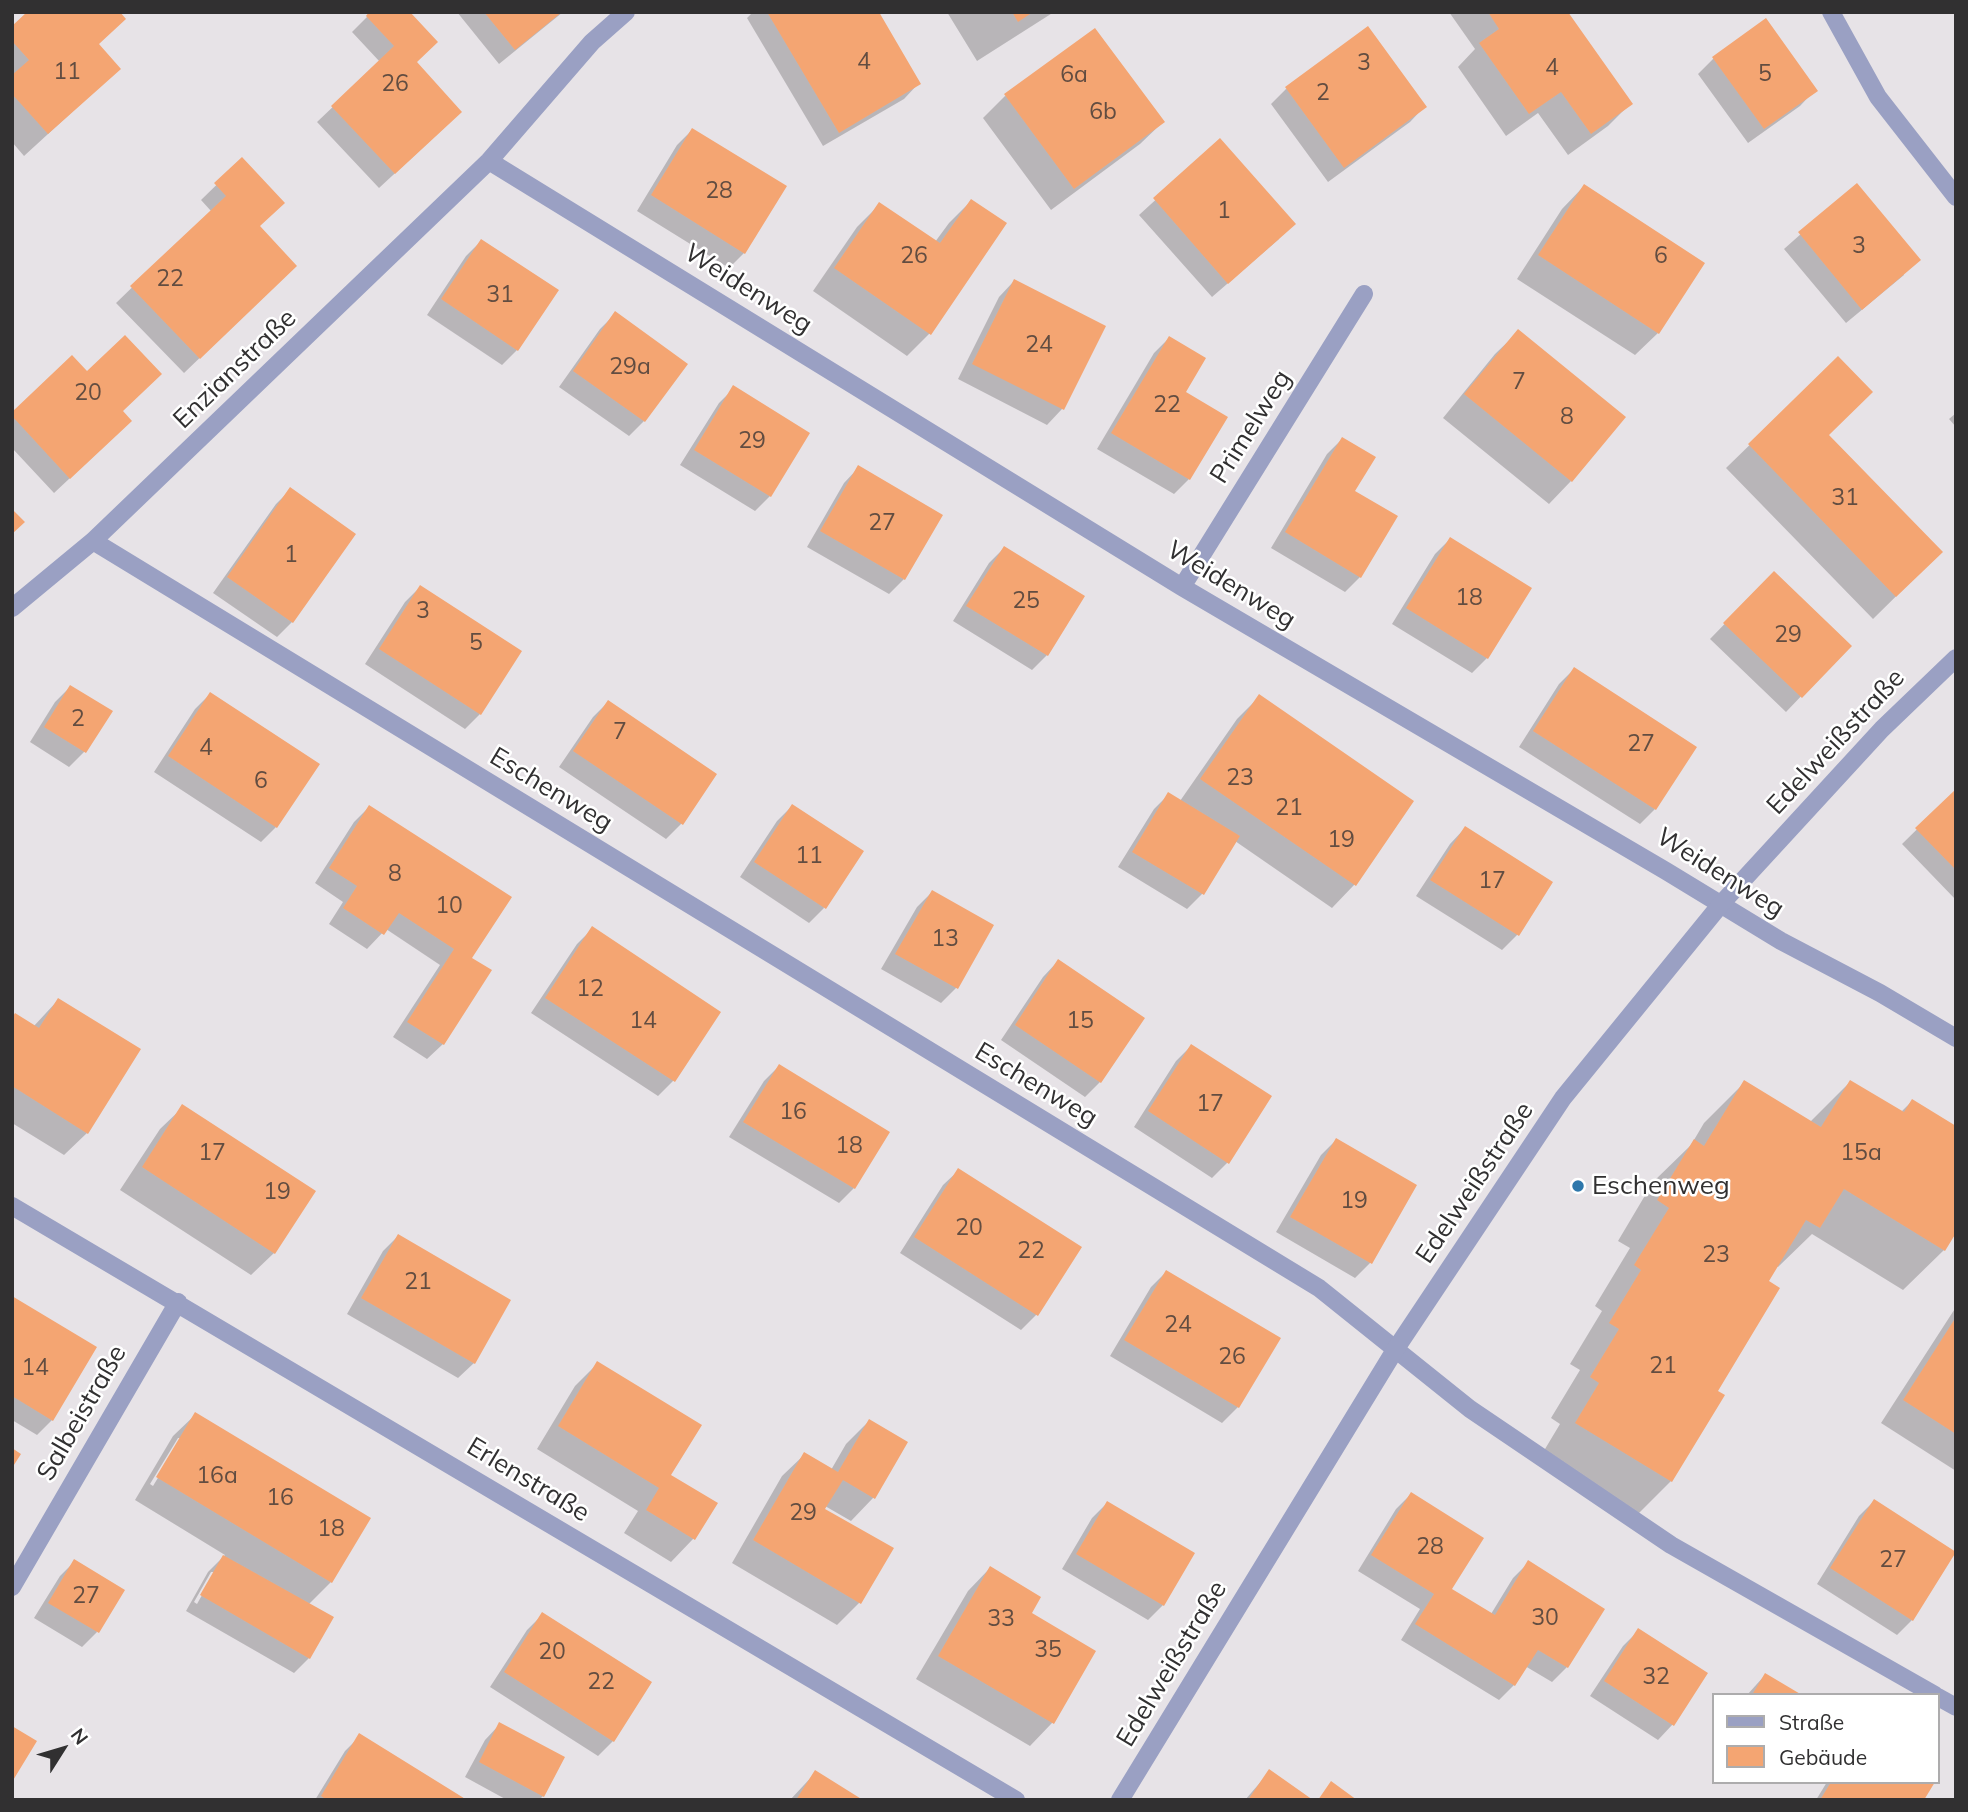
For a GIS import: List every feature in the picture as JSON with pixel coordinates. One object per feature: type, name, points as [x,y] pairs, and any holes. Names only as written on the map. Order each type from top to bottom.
[{"type":"street","name":"Enzianstraße","points":[[12,608],[93,541],[489,161],[592,42],[626,12]]},
{"type":"street","points":[[1831,12],[1878,97],[1956,197]]},
{"type":"street","name":"Weidenweg","points":[[489,161],[1182,587],[1721,904],[1780,942],[1880,993],[1956,1038]]},
{"type":"street","name":"Primelweg","points":[[1182,587],[1364,294]]},
{"type":"street","name":"Eschenweg","points":[[93,541],[1319,1288],[1470,1409],[1671,1545],[1932,1693]]},
{"type":"street","name":"Edelweißstraße","points":[[1120,1800],[1395,1350],[1563,1098],[1721,904],[1882,729],[1956,658]]},
{"type":"street","name":"Erlenstraße","points":[[12,1206],[1016,1800]]},
{"type":"street","name":"Salbeistraße","points":[[12,1587],[178,1302]]},
{"type":"street","name":"Eschenweg","points":[[1940,1698],[1956,1707]]},
{"type":"building","points":[[27,12],[120,12],[126,19],[99,44],[121,69],[48,134],[12,94],[12,75],[29,60],[12,41],[12,26]]},
{"type":"building","points":[[369,12],[410,12],[438,42],[417,62],[462,112],[395,174],[331,106],[394,46],[366,16]]},
{"type":"building","points":[[484,12],[562,12],[515,50]]},
{"type":"building","points":[[767,12],[879,12],[921,84],[839,133]]},
{"type":"building","points":[[1012,12],[1033,12],[1018,22]]},
{"type":"building","points":[[1488,12],[1568,12],[1633,104],[1591,134],[1561,92],[1529,114],[1479,43],[1499,29]]},
{"type":"building","points":[[1766,18],[1818,91],[1764,129],[1712,57]]},
{"type":"building","points":[[1368,26],[1427,107],[1344,168],[1285,87]]},
{"type":"building","points":[[1095,28],[1165,122],[1074,189],[1004,94]]},
{"type":"building","points":[[692,128],[787,186],[745,254],[651,195]]},
{"type":"building","points":[[1220,138],[1296,224],[1228,284],[1153,198]]},
{"type":"building","points":[[242,157],[285,203],[260,226],[297,266],[200,359],[130,286],[226,196],[214,183]]},
{"type":"building","points":[[1857,183],[1921,260],[1862,310],[1798,232]]},
{"type":"building","points":[[1584,184],[1705,263],[1659,334],[1538,255]]},
{"type":"building","points":[[971,199],[1007,223],[931,335],[834,268],[879,202],[940,243]]},
{"type":"building","points":[[481,239],[559,290],[518,351],[441,299]]},
{"type":"building","points":[[1014,279],[1106,326],[1064,410],[972,364]]},
{"type":"building","points":[[615,311],[688,364],[645,422],[573,371]]},
{"type":"building","points":[[1518,329],[1626,417],[1572,482],[1464,394]]},
{"type":"building","points":[[125,335],[162,374],[123,411],[132,421],[70,479],[12,416],[12,412],[72,355],[87,371]]},
{"type":"building","points":[[1169,336],[1206,358],[1186,392],[1228,417],[1190,480],[1111,433]]},
{"type":"building","points":[[1838,356],[1873,392],[1829,435],[1943,552],[1896,597],[1748,444]]},
{"type":"building","points":[[733,385],[810,433],[771,497],[694,450]]},
{"type":"building","points":[[1342,437],[1376,457],[1355,491],[1398,516],[1361,578],[1285,532]]},
{"type":"building","points":[[858,465],[943,515],[905,580],[820,531]]},
{"type":"building","points":[[290,487],[356,534],[293,623],[227,577]]},
{"type":"building","points":[[12,509],[25,522],[12,534]]},
{"type":"building","points":[[1450,537],[1532,588],[1488,659],[1406,608]]},
{"type":"building","points":[[1004,546],[1085,596],[1048,656],[966,606]]},
{"type":"building","points":[[1774,571],[1852,646],[1802,698],[1723,623]]},
{"type":"building","points":[[420,585],[522,651],[481,715],[379,649]]},
{"type":"building","points":[[1574,667],[1697,747],[1656,810],[1533,731]]},
{"type":"building","points":[[70,685],[113,711],[86,753],[44,727]]},
{"type":"building","points":[[210,692],[320,764],[277,828],[168,756]]},
{"type":"building","points":[[1259,694],[1414,801],[1356,886],[1200,779]]},
{"type":"building","points":[[608,700],[717,774],[683,825],[573,751]]},
{"type":"building","points":[[1956,789],[1956,870],[1915,828]]},
{"type":"building","points":[[1168,792],[1240,836],[1204,895],[1132,852]]},
{"type":"building","points":[[792,804],[864,851],[826,909],[754,862]]},
{"type":"building","points":[[369,805],[512,897],[472,958],[492,970],[444,1045],[407,1022],[454,949],[399,913],[384,935],[343,908],[357,886],[329,868]]},
{"type":"building","points":[[1465,826],[1553,882],[1519,936],[1430,880]]},
{"type":"building","points":[[932,890],[994,925],[958,989],[895,954]]},
{"type":"building","points":[[592,926],[721,1012],[675,1082],[545,998]]},
{"type":"building","points":[[1058,959],[1145,1018],[1101,1083],[1015,1025]]},
{"type":"building","points":[[58,998],[141,1049],[88,1134],[12,1086],[12,1018],[15,1013],[39,1028]]},
{"type":"building","points":[[1191,1044],[1272,1096],[1229,1164],[1148,1111]]},
{"type":"building","points":[[779,1064],[890,1132],[855,1189],[743,1122]]},
{"type":"building","points":[[1744,1080],[1821,1127],[1850,1080],[1904,1112],[1912,1099],[1956,1126],[1956,1233],[1945,1251],[1844,1189],[1820,1228],[1806,1220],[1769,1281],[1780,1288],[1718,1391],[1725,1395],[1672,1482],[1575,1423],[1599,1383],[1590,1377],[1619,1329],[1609,1323],[1641,1270],[1634,1265],[1669,1208],[1657,1200],[1694,1139],[1704,1146]]},
{"type":"building","points":[[182,1104],[316,1191],[275,1254],[142,1167]]},
{"type":"building","points":[[1336,1138],[1417,1185],[1372,1264],[1290,1217]]},
{"type":"building","points":[[958,1168],[1082,1247],[1038,1316],[914,1237]]},
{"type":"building","points":[[398,1234],[511,1300],[475,1364],[361,1298]]},
{"type":"building","points":[[1166,1270],[1281,1338],[1239,1408],[1124,1340]]},
{"type":"building","points":[[12,1296],[97,1347],[53,1421],[12,1396]]},
{"type":"building","points":[[1956,1317],[1956,1434],[1903,1400]]},
{"type":"building","points":[[597,1361],[702,1425],[671,1475],[718,1503],[695,1540],[646,1510],[659,1488],[558,1426]]},
{"type":"building","points":[[195,1412],[371,1518],[332,1583],[156,1477]]},
{"type":"building","points":[[869,1419],[908,1442],[875,1499],[843,1480],[825,1509],[894,1548],[861,1604],[753,1540],[804,1452],[838,1472]]},
{"type":"building","points":[[12,1448],[21,1454],[12,1468]]},
{"type":"building","points":[[1411,1492],[1484,1538],[1452,1589],[1495,1615],[1528,1560],[1605,1609],[1568,1668],[1538,1650],[1515,1686],[1415,1624],[1434,1594],[1371,1555]]},
{"type":"building","points":[[1874,1499],[1956,1552],[1913,1621],[1830,1568]]},
{"type":"building","points":[[1107,1501],[1195,1553],[1164,1606],[1076,1554]]},
{"type":"building","points":[[223,1555],[334,1617],[310,1659],[200,1595]]},
{"type":"building","points":[[74,1559],[125,1590],[99,1633],[48,1603]]},
{"type":"building","points":[[990,1566],[1041,1597],[1032,1613],[1096,1651],[1054,1724],[938,1656]]},
{"type":"building","points":[[542,1612],[652,1682],[614,1742],[504,1672]]},
{"type":"building","points":[[1638,1628],[1708,1673],[1674,1726],[1604,1681]]},
{"type":"building","points":[[1765,1673],[1799,1693],[1753,1693]]},
{"type":"building","points":[[499,1722],[565,1757],[544,1797],[479,1762]]},
{"type":"building","points":[[12,1726],[37,1741],[12,1782]]},
{"type":"building","points":[[359,1733],[467,1800],[327,1800],[321,1796]]},
{"type":"building","points":[[1269,1769],[1313,1800],[1248,1800]]},
{"type":"building","points":[[815,1770],[863,1800],[796,1800]]},
{"type":"building","points":[[1331,1781],[1357,1800],[1318,1800]]},
{"type":"building","points":[[1830,1784],[1934,1784],[1924,1800],[1820,1800]]},
{"type":"place","name":"Eschenweg","points":[[1578,1186]]}]
